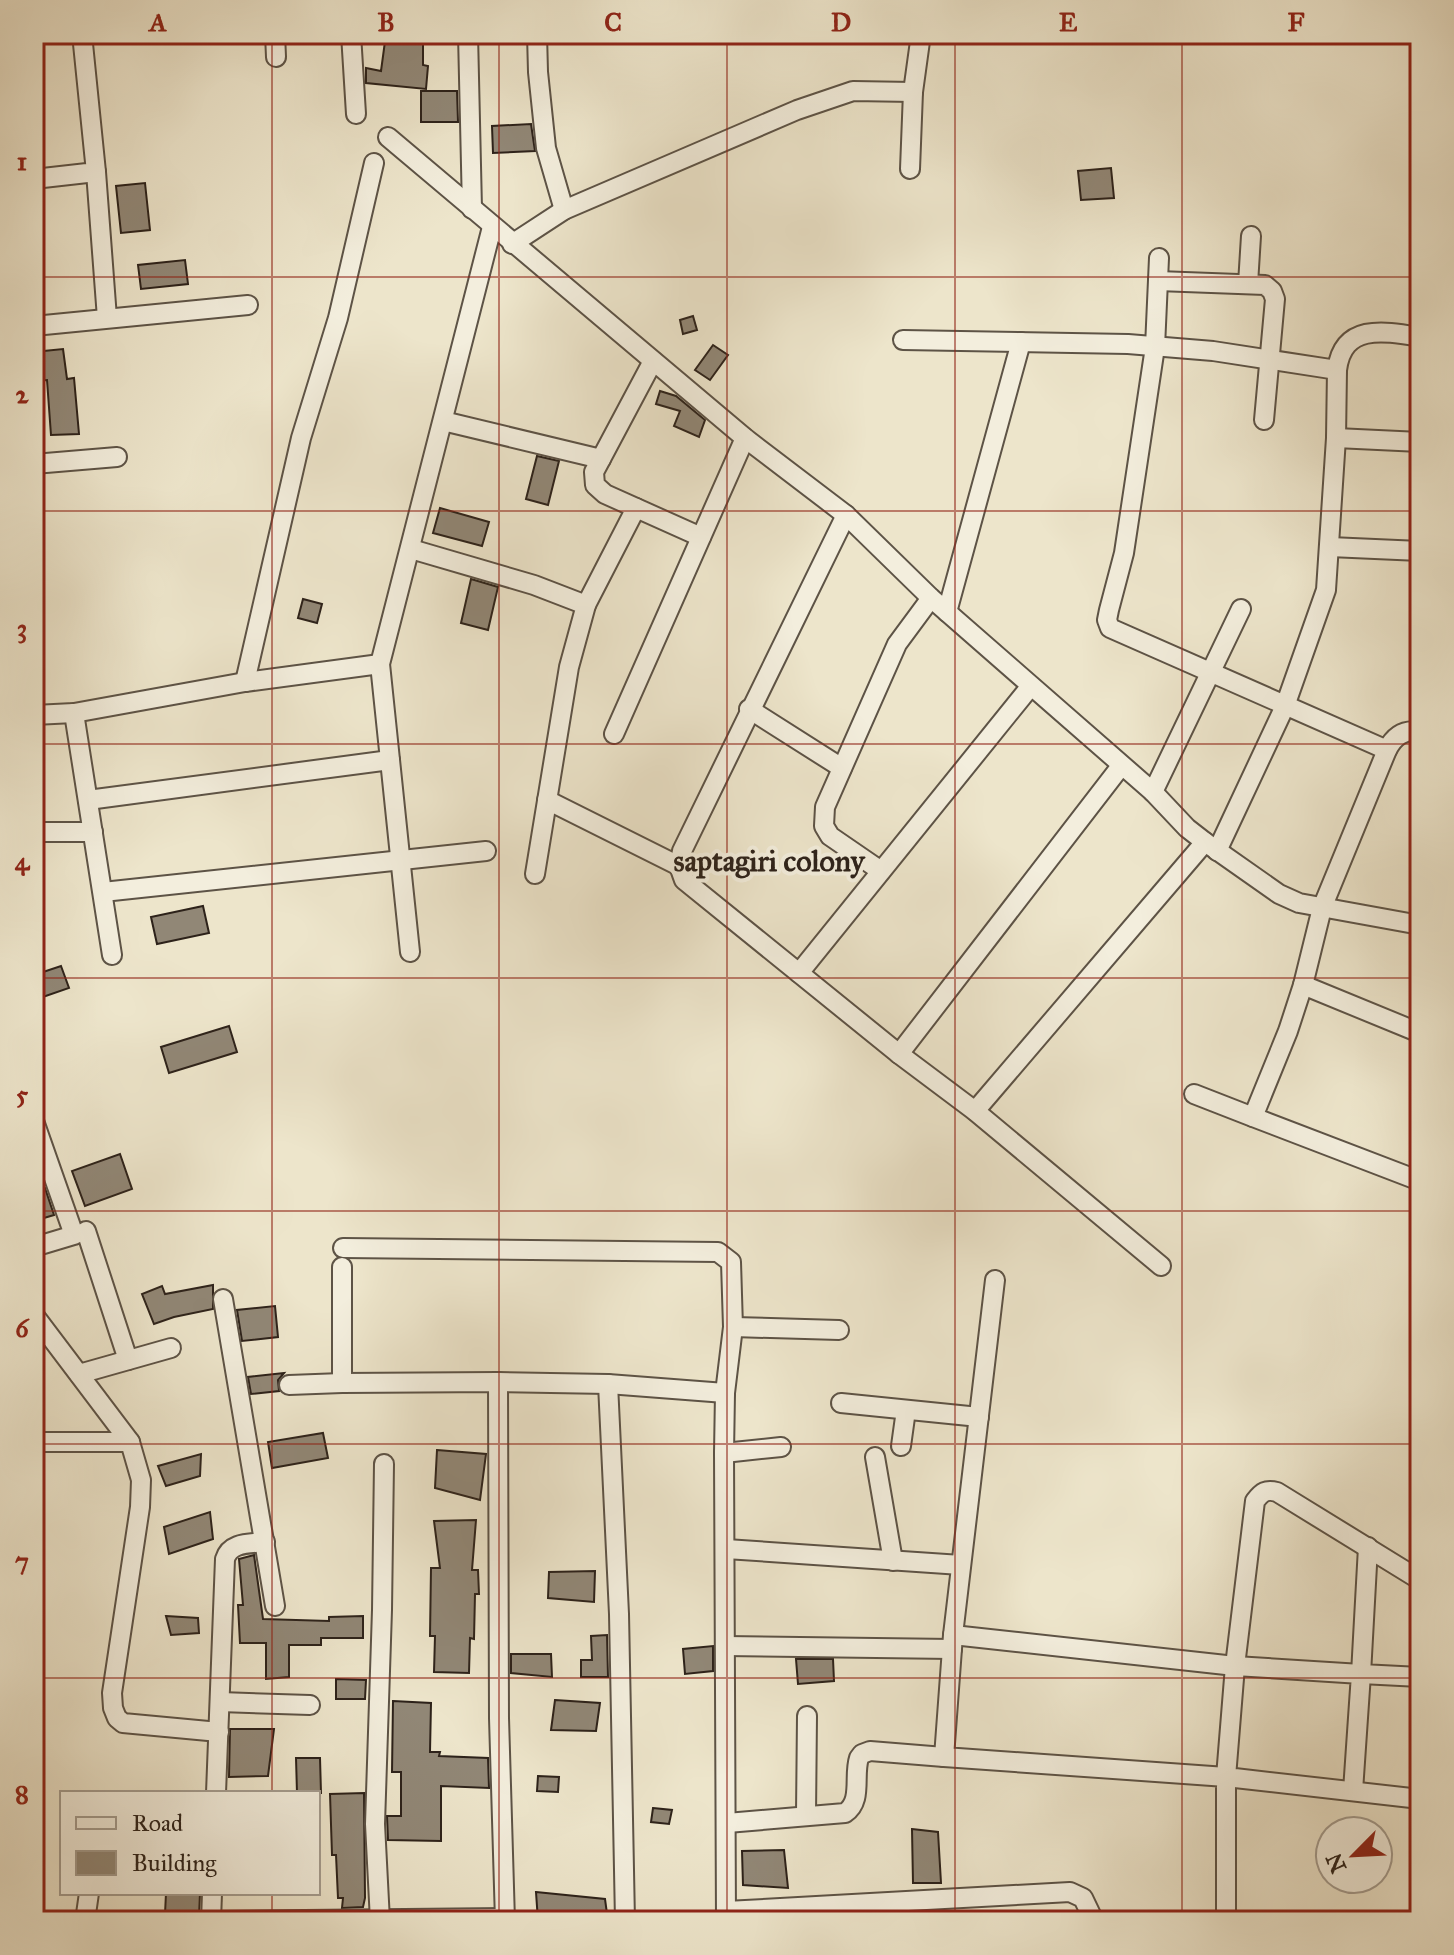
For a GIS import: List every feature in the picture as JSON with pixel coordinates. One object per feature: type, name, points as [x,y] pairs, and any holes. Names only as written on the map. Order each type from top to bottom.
[{"type":"street","points":[[82,34],[107,318]]},
{"type":"street","points":[[275,34],[276,57]]},
{"type":"street","points":[[351,34],[356,114]]},
{"type":"street","points":[[468,34],[472,209]]},
{"type":"street","points":[[537,34],[546,148],[564,210]]},
{"type":"street","points":[[910,169],[913,92],[921,34]]},
{"type":"street","points":[[512,244],[564,210],[721,141],[853,91],[913,92]]},
{"type":"street","points":[[388,137],[745,438],[846,515],[931,598],[1153,792],[1187,828],[1211,847],[1279,894],[1322,908],[1420,925]]},
{"type":"street","points":[[245,682],[301,438],[338,318],[374,163]]},
{"type":"street","points":[[34,179],[96,172]]},
{"type":"street","points":[[410,952],[380,664],[492,227]]},
{"type":"street","points":[[1248,284],[1251,236]]},
{"type":"street","points":[[1159,258],[1155,347],[1124,553],[1107,620],[1110,628],[1387,750]]},
{"type":"street","points":[[1158,281],[1265,285],[1272,291],[1275,299],[1264,420]]},
{"type":"street","points":[[34,326],[248,305]]},
{"type":"street","points":[[975,1111],[1211,847],[1285,706],[1326,590],[1339,356],[1347,342],[1375,332],[1420,337]]},
{"type":"street","points":[[903,340],[1213,351],[1337,370]]},
{"type":"street","points":[[947,612],[1021,342]]},
{"type":"street","points":[[653,361],[594,472],[595,485],[605,494],[701,537]]},
{"type":"street","points":[[443,421],[601,459]]},
{"type":"street","points":[[614,734],[745,438]]},
{"type":"street","points":[[1336,438],[1420,442]]},
{"type":"street","points":[[34,464],[117,457]]},
{"type":"street","points":[[535,874],[569,667],[586,605],[636,508]]},
{"type":"street","points":[[846,515],[682,851],[679,866],[684,880],[899,1054],[975,1111],[1161,1266]]},
{"type":"street","points":[[1330,547],[1420,551]]},
{"type":"street","points":[[411,549],[534,585],[586,605]]},
{"type":"street","points":[[881,871],[830,836],[824,826],[825,807],[897,644],[931,598]]},
{"type":"street","points":[[1153,792],[1241,609]]},
{"type":"street","points":[[34,715],[74,713],[245,682],[380,664]]},
{"type":"street","points":[[799,973],[1030,687]]},
{"type":"street","points":[[749,709],[842,768]]},
{"type":"street","points":[[74,713],[112,955]]},
{"type":"street","points":[[1253,1117],[1288,1031],[1322,908],[1387,750],[1398,735],[1420,732]]},
{"type":"street","points":[[88,800],[390,760]]},
{"type":"street","points":[[899,1054],[1121,766]]},
{"type":"street","points":[[547,800],[679,866]]},
{"type":"street","points":[[34,832],[93,832]]},
{"type":"street","points":[[103,892],[486,851]]},
{"type":"street","points":[[1303,985],[1420,1033]]},
{"type":"street","points":[[1194,1094],[1420,1181]]},
{"type":"street","points":[[34,1121],[74,1235],[34,1247]]},
{"type":"street","points":[[86,1231],[128,1360]]},
{"type":"street","points":[[342,1383],[342,1257],[718,1252],[727,1257],[733,1269],[733,1327],[725,1393],[724,1453],[726,1916],[1070,1892],[1083,1898],[1094,1921]]},
{"type":"street","points":[[944,1757],[952,1642],[995,1280]]},
{"type":"street","points":[[223,1299],[275,1606]]},
{"type":"street","points":[[34,1315],[130,1442],[141,1480],[140,1507],[112,1693],[117,1718],[123,1723],[219,1732]]},
{"type":"street","points":[[733,1327],[839,1330]]},
{"type":"street","points":[[79,1374],[171,1348]]},
{"type":"street","points":[[212,1895],[211,1921],[505,1920],[499,1718],[498,1382]]},
{"type":"street","points":[[289,1385],[608,1384],[725,1393]]},
{"type":"street","points":[[608,1384],[619,1614],[625,1921]]},
{"type":"street","points":[[841,1403],[979,1417]]},
{"type":"street","points":[[901,1446],[906,1410]]},
{"type":"street","points":[[34,1442],[130,1442]]},
{"type":"street","points":[[724,1453],[781,1447]]},
{"type":"street","points":[[875,1457],[893,1561]]},
{"type":"street","points":[[380,1920],[375,1824],[384,1464]]},
{"type":"street","points":[[1226,1921],[1226,1777],[1235,1666],[1255,1501],[1261,1493],[1269,1490],[1277,1492],[1420,1580]]},
{"type":"street","points":[[216,1791],[225,1559],[233,1546],[265,1542]]},
{"type":"street","points":[[1353,1791],[1368,1547]]},
{"type":"street","points":[[726,1549],[961,1565]]},
{"type":"street","points":[[725,1646],[952,1642],[1235,1666],[1420,1677]]},
{"type":"street","points":[[220,1702],[310,1705]]},
{"type":"street","points":[[806,1814],[807,1716]]},
{"type":"street","points":[[727,1823],[845,1813],[852,1808],[856,1798],[857,1765],[862,1754],[870,1751],[1226,1777],[1420,1799]]},
{"type":"street","points":[[85,1921],[89,1895]]},
{"type":"building","points":[[386,34],[423,34],[423,65],[428,66],[426,89],[366,83],[366,68],[381,71]]},
{"type":"building","points":[[421,91],[457,91],[458,122],[421,122]]},
{"type":"building","points":[[531,124],[535,151],[493,153],[492,126]]},
{"type":"building","points":[[1111,168],[1114,198],[1081,200],[1078,171]]},
{"type":"building","points":[[145,183],[150,230],[121,233],[116,186]]},
{"type":"building","points":[[185,260],[188,284],[141,289],[138,265]]},
{"type":"building","points":[[693,316],[697,330],[683,334],[680,320]]},
{"type":"building","points":[[713,345],[728,355],[710,380],[695,370]]},
{"type":"building","points":[[63,349],[67,379],[74,378],[79,434],[51,435],[47,380],[34,381],[34,352]]},
{"type":"building","points":[[660,391],[676,396],[705,420],[699,437],[674,426],[680,411],[656,404]]},
{"type":"building","points":[[537,456],[559,461],[548,505],[526,499]]},
{"type":"building","points":[[440,508],[489,522],[482,546],[433,533]]},
{"type":"building","points":[[471,579],[498,587],[488,630],[461,623]]},
{"type":"building","points":[[303,599],[322,604],[317,623],[298,618]]},
{"type":"building","points":[[203,906],[209,933],[157,944],[151,917]]},
{"type":"building","points":[[61,966],[69,988],[34,1000],[34,975]]},
{"type":"building","points":[[229,1026],[237,1052],[169,1073],[161,1047]]},
{"type":"building","points":[[120,1154],[132,1189],[85,1206],[72,1171]]},
{"type":"building","points":[[45,1188],[54,1215],[34,1221],[34,1191]]},
{"type":"building","points":[[213,1285],[213,1309],[154,1324],[142,1294],[162,1286],[165,1294]]},
{"type":"building","points":[[275,1306],[278,1337],[242,1341],[237,1310]]},
{"type":"building","points":[[284,1373],[278,1380],[279,1391],[251,1394],[248,1377]]},
{"type":"building","points":[[323,1433],[328,1458],[272,1468],[268,1442]]},
{"type":"building","points":[[437,1450],[486,1454],[480,1500],[435,1488]]},
{"type":"building","points":[[201,1454],[200,1476],[166,1486],[158,1466]]},
{"type":"building","points":[[210,1512],[213,1539],[169,1554],[164,1527]]},
{"type":"building","points":[[476,1520],[472,1570],[478,1570],[479,1594],[475,1594],[474,1639],[470,1638],[469,1673],[434,1672],[435,1636],[430,1636],[431,1568],[440,1568],[434,1521]]},
{"type":"building","points":[[254,1555],[263,1619],[329,1621],[329,1617],[363,1616],[363,1638],[321,1638],[321,1645],[289,1645],[289,1677],[266,1679],[266,1643],[240,1643],[238,1605],[243,1605],[239,1559]]},
{"type":"building","points":[[595,1571],[594,1602],[548,1598],[549,1572]]},
{"type":"building","points":[[166,1616],[198,1618],[199,1633],[171,1635]]},
{"type":"building","points":[[607,1635],[608,1677],[581,1677],[581,1660],[592,1660],[591,1636]]},
{"type":"building","points":[[713,1646],[713,1671],[685,1674],[683,1649]]},
{"type":"building","points":[[511,1654],[551,1654],[552,1677],[511,1673]]},
{"type":"building","points":[[796,1659],[833,1659],[834,1681],[798,1684]]},
{"type":"building","points":[[336,1679],[366,1680],[365,1699],[336,1699]]},
{"type":"building","points":[[555,1700],[600,1703],[596,1731],[551,1730]]},
{"type":"building","points":[[393,1701],[431,1703],[430,1752],[440,1752],[439,1756],[488,1758],[489,1788],[441,1786],[441,1841],[388,1840],[387,1816],[401,1816],[401,1772],[392,1772]]},
{"type":"building","points":[[230,1729],[274,1729],[268,1776],[229,1777]]},
{"type":"building","points":[[296,1758],[320,1758],[321,1793],[297,1791]]},
{"type":"building","points":[[538,1776],[559,1777],[558,1792],[537,1791]]},
{"type":"building","points":[[364,1793],[365,1898],[363,1907],[342,1908],[343,1898],[338,1898],[336,1855],[332,1855],[330,1794]]},
{"type":"building","points":[[653,1808],[672,1810],[669,1824],[651,1822]]},
{"type":"building","points":[[912,1829],[938,1832],[941,1883],[913,1883]]},
{"type":"building","points":[[784,1850],[788,1888],[743,1885],[742,1851]]},
{"type":"building","points":[[536,1892],[605,1899],[608,1921],[538,1921]]},
{"type":"building","points":[[166,1895],[200,1895],[199,1916],[165,1914]]},
{"type":"district","name":"saptagiri colony","points":[[769,861]]}]
